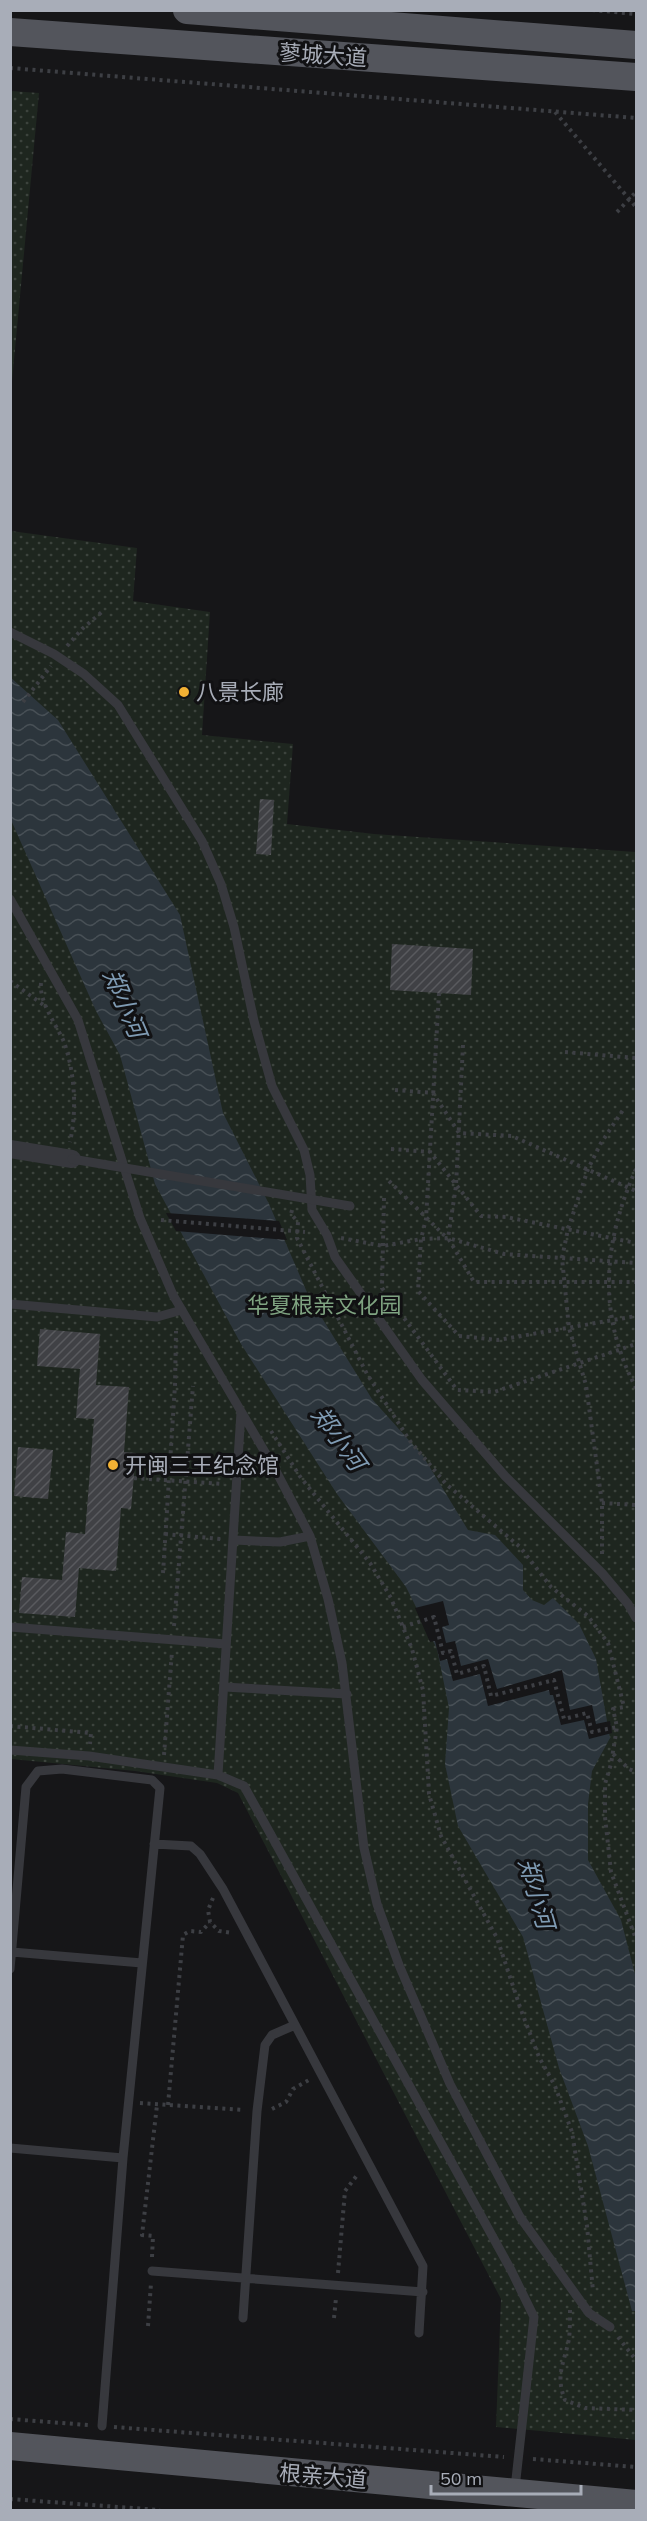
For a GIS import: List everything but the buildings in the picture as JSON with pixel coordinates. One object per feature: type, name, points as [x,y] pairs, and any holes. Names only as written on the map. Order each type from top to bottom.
[{"type":"main road","name":"蓼城大道","points":[[187,10],[248,28],[636,77]]},
{"type":"main road","name":"蓼城大道","points":[[10,32],[248,28],[636,45]]},
{"type":"main road","name":"根亲大道","points":[[10,2446],[636,2504]]},
{"type":"street","points":[[10,1149],[70,1159]]},
{"type":"lane","points":[[10,632],[54,654],[84,674],[118,705],[202,841],[221,884],[234,927],[254,1022],[272,1086],[304,1150],[310,1175],[312,1210],[327,1235],[335,1257],[422,1380],[504,1476],[602,1574],[628,1604],[636,1618]]},
{"type":"lane","points":[[10,899],[78,1020],[140,1218],[173,1295],[276,1471],[310,1536],[328,1599],[347,1694],[364,1848],[377,1904],[404,1976],[450,2084],[520,2217],[589,2313],[610,2326]]},
{"type":"lane","points":[[70,1159],[350,1206]]},
{"type":"lane","points":[[10,1304],[157,1317],[182,1310]]},
{"type":"lane","points":[[218,1775],[241,1412]]},
{"type":"lane","points":[[233,1540],[280,1542],[310,1536]]},
{"type":"lane","points":[[10,1627],[226,1644]]},
{"type":"lane","points":[[224,1687],[347,1694]]},
{"type":"lane","points":[[10,1750],[89,1756],[218,1775],[244,1786],[511,2270],[534,2317],[515,2494]]},
{"type":"lane","points":[[10,1969],[26,1787],[38,1771],[62,1769],[152,1780],[160,1788],[123,2158],[102,2426]]},
{"type":"lane","points":[[154,1844],[191,1846],[200,1854],[223,1889],[423,2266],[419,2333]]},
{"type":"lane","points":[[12,1952],[142,1963]]},
{"type":"lane","points":[[243,2318],[257,2111],[265,2045],[272,2036],[295,2025]]},
{"type":"lane","points":[[10,2148],[123,2158]]},
{"type":"lane","points":[[152,2271],[423,2292]]},
{"type":"path","points":[[592,10],[636,14]]},
{"type":"path","points":[[10,68],[636,118]]},
{"type":"path","points":[[555,111],[636,207]]},
{"type":"path","points":[[616,212],[636,192]]},
{"type":"path","points":[[49,969],[40,984],[42,998],[64,1044],[71,1070],[75,1119],[70,1159]]},
{"type":"path","points":[[10,981],[48,1008]]},
{"type":"path","points":[[439,993],[426,1218],[421,1239],[418,1291],[459,1336],[498,1340],[636,1316]]},
{"type":"path","points":[[447,1238],[456,1186],[463,1045]]},
{"type":"path","points":[[565,1053],[636,1058]]},
{"type":"path","points":[[395,1090],[433,1093]]},
{"type":"path","points":[[433,1093],[459,1133]]},
{"type":"path","points":[[602,1574],[602,1503],[586,1385],[569,1328],[562,1258],[568,1229],[588,1170],[601,1143],[623,1110]]},
{"type":"path","points":[[459,1133],[512,1136],[636,1191]]},
{"type":"path","points":[[391,1149],[430,1152],[481,1216],[507,1217],[636,1243]]},
{"type":"path","points":[[636,1169],[620,1206],[609,1261],[613,1320],[621,1350],[636,1388]]},
{"type":"path","points":[[389,1181],[447,1238],[474,1282],[636,1282]]},
{"type":"path","points":[[384,1198],[382,1288],[457,1389],[494,1392],[636,1344]]},
{"type":"path","points":[[292,1204],[291,1214],[298,1222],[297,1238],[367,1374],[410,1441],[446,1484],[519,1547],[551,1587],[588,1616],[608,1643],[624,1707],[613,1709],[616,1727],[613,1754],[605,1784],[605,1817],[611,1872],[636,1939]]},
{"type":"path","points":[[161,1220],[305,1232],[383,1246],[421,1239],[447,1238],[504,1254],[636,1263]]},
{"type":"path","points":[[163,1573],[177,1332],[167,1314]]},
{"type":"path","points":[[163,1767],[193,1386]]},
{"type":"path","points":[[270,1429],[301,1478],[370,1563],[391,1598],[403,1627],[423,1690],[429,1794],[441,1836],[497,1938],[536,2047],[555,2086],[572,2132],[587,2226],[592,2289],[610,2326],[635,2359],[636,2365]]},
{"type":"path","points":[[134,1478],[237,1484]]},
{"type":"path","points":[[602,1503],[636,1505]]},
{"type":"path","points":[[165,1534],[233,1540]]},
{"type":"path","points":[[403,1627],[434,1617],[443,1653],[451,1651],[456,1674],[484,1666],[491,1696],[554,1680],[564,1719],[587,1713],[592,1732],[616,1727]]},
{"type":"path","points":[[10,1726],[92,1733],[89,1756]]},
{"type":"path","points":[[613,1754],[629,1769],[636,1772]]},
{"type":"path","points":[[168,2105],[183,1935],[190,1930],[201,1932],[210,1922]]},
{"type":"path","points":[[129,2103],[268,2111],[286,2102],[293,2088],[309,2079],[324,2080]]},
{"type":"path","points":[[148,2326],[153,2236],[142,2235],[157,2104]]},
{"type":"path","points":[[334,2318],[345,2191],[352,2179],[369,2164]]},
{"type":"path","points":[[570,2317],[569,2339],[560,2374],[560,2387],[565,2400],[585,2409],[636,2410]]},
{"type":"path","points":[[10,2419],[636,2467]]},
{"type":"path","points":[[10,2499],[160,2511]]},
{"type":"green space","points":[[11,91],[39,93],[11,392]]},
{"type":"green space","name":"华夏根亲文化园","points":[[11,531],[137,548],[133,601],[210,612],[202,735],[293,744],[287,824],[374,834],[636,852],[636,2440],[496,2427],[501,2299],[238,1793],[217,1783],[135,1771],[11,1759]]},
{"type":"water","name":"郑小河","points":[[10,677],[58,720],[180,915],[223,1113],[269,1204],[309,1297],[372,1399],[423,1456],[468,1530],[495,1535],[523,1565],[523,1590],[532,1600],[544,1605],[553,1598],[579,1624],[596,1659],[610,1738],[592,1771],[588,1804],[588,1860],[621,1920],[636,1978],[636,2311],[632,2311],[588,2146],[559,2068],[523,1937],[458,1826],[445,1764],[449,1708],[437,1649],[406,1587],[337,1494],[241,1344],[155,1184],[120,1055],[96,1011],[11,820]]},
{"type":"pier","points":[[166,1213],[279,1221],[287,1240],[176,1231]]},
{"type":"pier","points":[[443,1601],[449,1625],[442,1627],[446,1643],[455,1641],[461,1666],[488,1659],[497,1689],[562,1670],[570,1710],[592,1705],[596,1724],[610,1721],[612,1733],[589,1739],[584,1720],[561,1725],[553,1695],[550,1695],[549,1690],[488,1706],[480,1674],[453,1681],[447,1659],[440,1661],[435,1641],[430,1642],[415,1608]]},
{"type":"place","name":"八景长廊","points":[[184,692]]},
{"type":"place","name":"开闽三王纪念馆","points":[[113,1465]]}]
